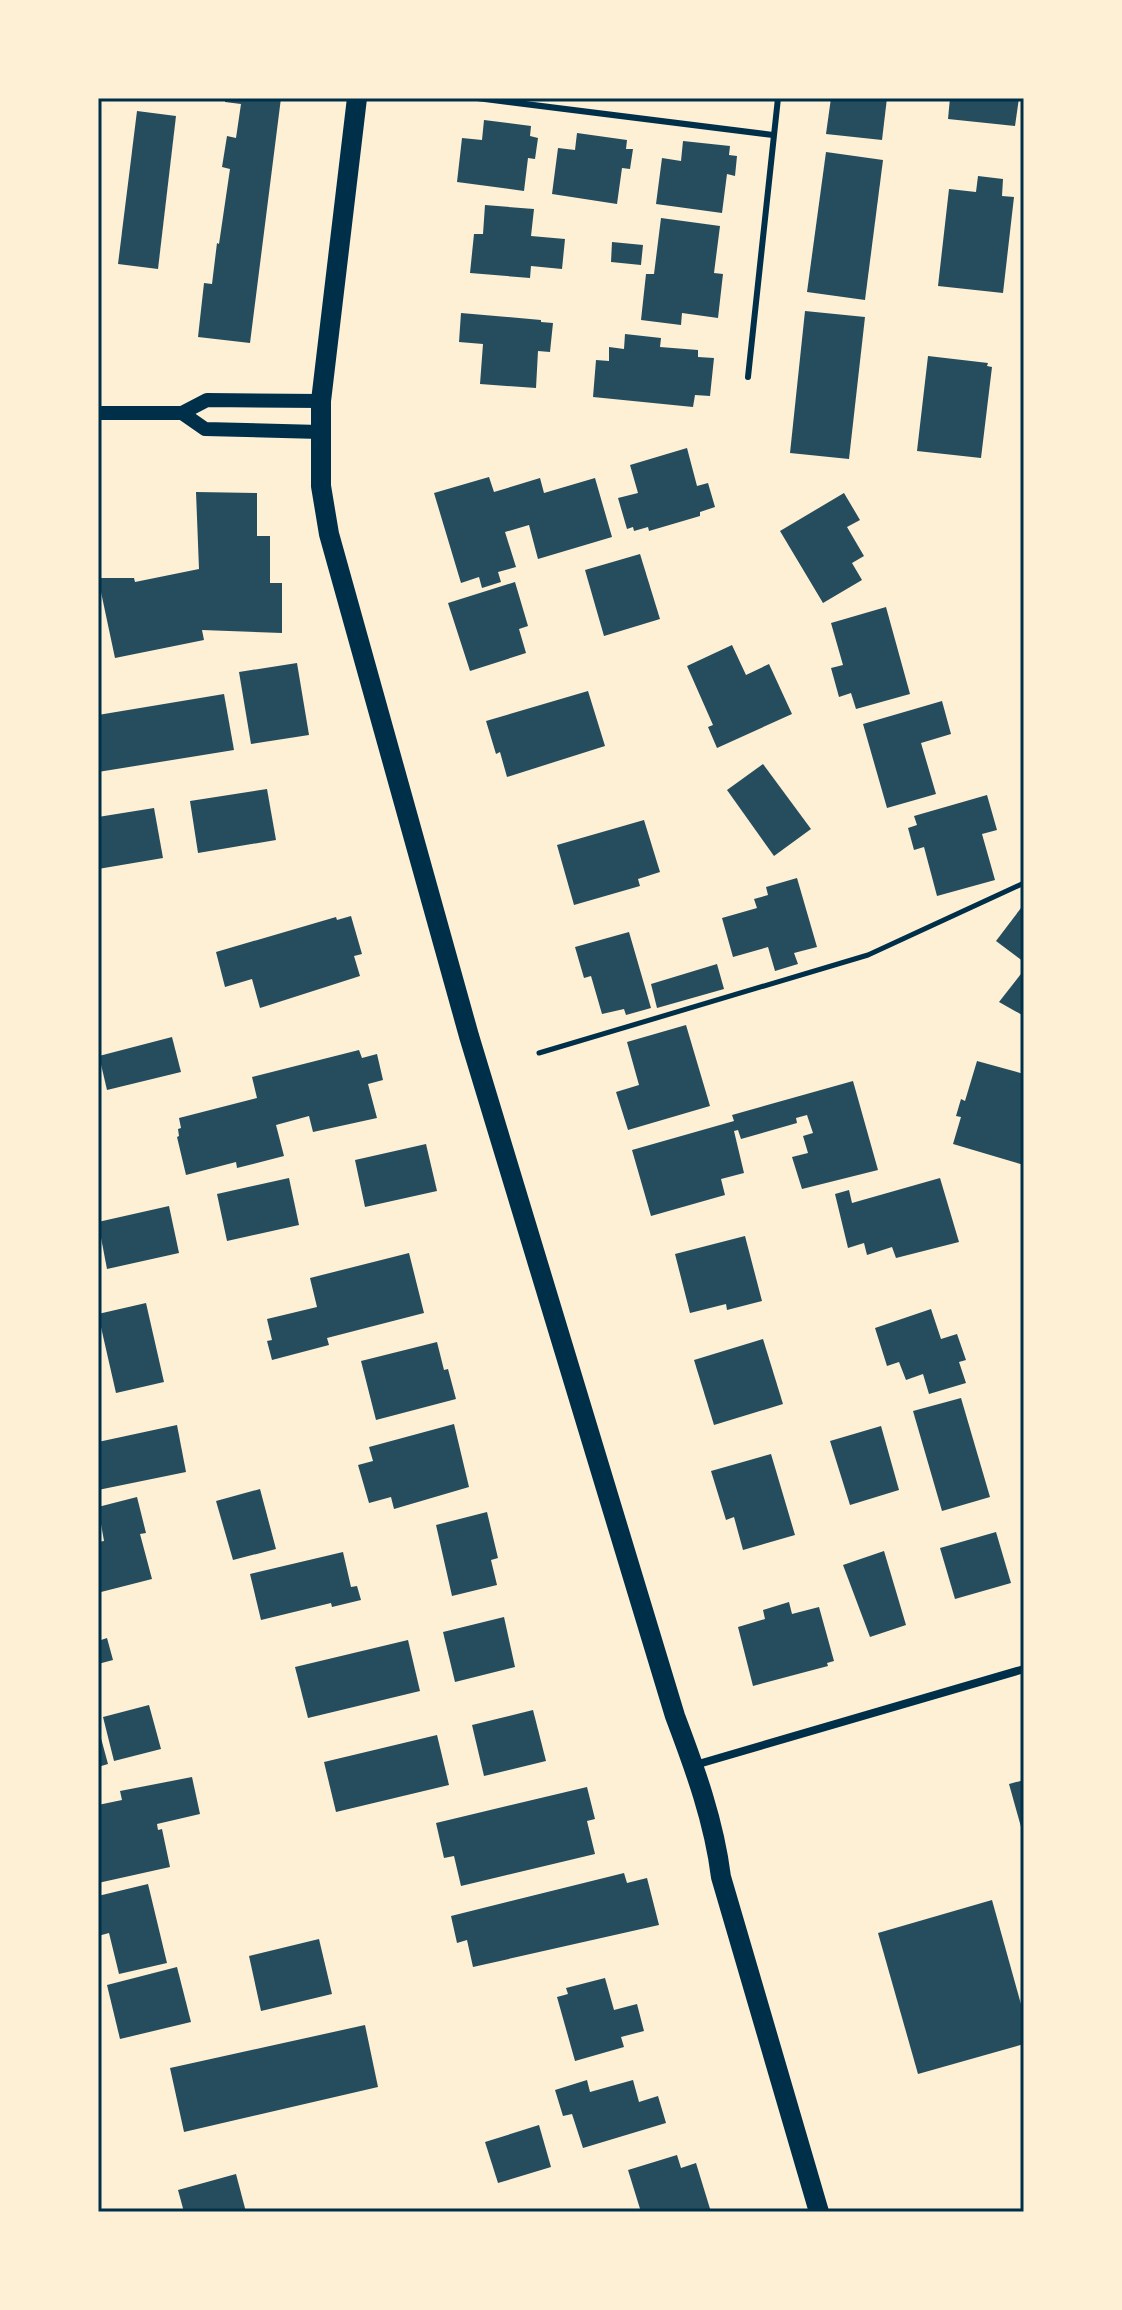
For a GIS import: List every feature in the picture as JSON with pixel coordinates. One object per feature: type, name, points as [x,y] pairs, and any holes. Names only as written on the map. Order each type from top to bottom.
[{"type":"main road","points":[[357,98],[321,401],[321,486],[329,534],[469,1036],[675,1716],[716,1837],[721,1877],[819,2212]]},
{"type":"street","points":[[98,413],[182,413],[207,400],[321,401]]},
{"type":"street","points":[[182,413],[205,429],[320,432]]},
{"type":"street","points":[[694,1766],[1024,1669]]},
{"type":"lane","points":[[477,98],[773,135]]},
{"type":"lane","points":[[748,377],[778,98]]},
{"type":"path","points":[[539,1053],[868,955],[1024,883]]},
{"type":"building","points":[[225,98],[281,98],[250,343],[198,337],[204,283],[212,284],[230,169],[222,167],[227,136],[236,138],[241,104],[225,102]]},
{"type":"building","points":[[831,98],[887,98],[882,140],[826,134]]},
{"type":"building","points":[[950,98],[1019,98],[1015,126],[948,119]]},
{"type":"building","points":[[137,111],[176,116],[158,269],[118,264]]},
{"type":"building","points":[[484,120],[531,126],[530,136],[538,138],[535,159],[528,158],[524,191],[457,182],[462,138],[482,140]]},
{"type":"building","points":[[577,133],[627,140],[626,149],[633,149],[630,169],[622,168],[617,204],[552,194],[558,148],[575,150]]},
{"type":"building","points":[[683,141],[730,146],[729,155],[737,156],[735,176],[727,174],[722,213],[656,204],[662,158],[681,161]]},
{"type":"building","points":[[826,152],[883,160],[865,300],[807,292]]},
{"type":"building","points":[[978,176],[1003,179],[1002,196],[1014,197],[1003,293],[938,286],[949,189],[976,192]]},
{"type":"building","points":[[485,205],[534,209],[531,236],[565,239],[562,269],[531,266],[530,278],[470,273],[474,234],[483,234]]},
{"type":"building","points":[[661,218],[720,226],[714,273],[723,274],[718,318],[682,313],[681,325],[641,320],[646,274],[654,274]]},
{"type":"building","points":[[612,242],[643,245],[641,265],[611,262]]},
{"type":"building","points":[[805,311],[865,317],[849,459],[790,453]]},
{"type":"building","points":[[461,313],[553,323],[550,352],[538,351],[536,388],[480,384],[483,344],[459,342]]},
{"type":"building","points":[[625,334],[661,338],[660,347],[698,350],[698,357],[714,358],[710,396],[695,395],[693,407],[593,397],[596,360],[609,361],[609,347],[624,349]]},
{"type":"building","points":[[928,356],[988,363],[987,366],[992,367],[981,458],[917,451]]},
{"type":"building","points":[[687,448],[697,486],[708,483],[715,507],[700,512],[700,516],[649,531],[648,527],[634,531],[633,527],[627,529],[618,498],[638,493],[630,465]]},
{"type":"building","points":[[489,477],[494,492],[540,478],[544,493],[595,478],[612,537],[538,559],[529,525],[505,532],[516,567],[498,572],[501,582],[482,588],[479,577],[461,583],[434,493]]},
{"type":"building","points":[[196,492],[257,493],[257,536],[270,536],[270,583],[282,583],[282,633],[202,630],[204,640],[115,658],[98,578],[134,578],[135,582],[199,569]]},
{"type":"building","points":[[844,493],[860,520],[847,527],[864,556],[852,563],[862,580],[823,603],[780,531]]},
{"type":"building","points":[[640,554],[660,619],[604,636],[585,570]]},
{"type":"building","points":[[515,582],[528,626],[519,629],[526,653],[470,671],[448,603]]},
{"type":"building","points":[[886,607],[910,694],[856,709],[851,693],[839,697],[831,668],[843,665],[831,623]]},
{"type":"building","points":[[732,645],[746,675],[769,664],[792,714],[717,748],[708,727],[713,725],[687,666]]},
{"type":"building","points":[[297,663],[309,735],[251,744],[239,672]]},
{"type":"building","points":[[588,691],[605,746],[507,777],[486,721]]},
{"type":"building","points":[[224,694],[234,750],[98,772],[98,715]]},
{"type":"building","points":[[942,701],[951,734],[921,743],[936,794],[887,808],[863,724]]},
{"type":"building","points":[[763,764],[811,829],[774,856],[727,790]]},
{"type":"building","points":[[267,789],[276,840],[198,853],[190,801]]},
{"type":"building","points":[[987,795],[997,830],[982,834],[995,880],[937,896],[924,847],[914,850],[908,828],[917,825],[914,816]]},
{"type":"building","points":[[154,808],[163,858],[98,869],[98,817]]},
{"type":"building","points":[[644,820],[660,872],[638,879],[640,886],[574,905],[557,845]]},
{"type":"building","points":[[797,878],[817,947],[794,953],[798,964],[775,971],[768,947],[733,957],[722,918],[757,908],[754,899],[768,895],[766,887]]},
{"type":"building","points":[[1024,904],[1024,962],[996,941]]},
{"type":"building","points":[[351,916],[362,954],[354,956],[360,976],[260,1008],[252,979],[225,987],[216,952],[336,917],[337,920]]},
{"type":"building","points":[[629,932],[651,1008],[626,1015],[624,1009],[602,1014],[591,976],[584,978],[575,947]]},
{"type":"building","points":[[717,964],[724,989],[657,1008],[651,984]]},
{"type":"building","points":[[1024,970],[1024,1016],[999,1002]]},
{"type":"building","points":[[686,1025],[710,1106],[628,1130],[616,1092],[639,1085],[627,1042]]},
{"type":"building","points":[[172,1037],[181,1072],[107,1090],[99,1056]]},
{"type":"building","points":[[359,1050],[362,1058],[377,1054],[383,1080],[368,1084],[377,1118],[313,1132],[309,1116],[276,1125],[284,1156],[237,1168],[236,1162],[186,1175],[177,1137],[181,1128],[179,1118],[257,1098],[252,1077]]},
{"type":"building","points":[[977,1061],[1024,1074],[1024,1165],[953,1144],[961,1117],[956,1116],[961,1099],[965,1101]]},
{"type":"building","points":[[853,1081],[878,1170],[802,1189],[792,1157],[808,1153],[803,1136],[813,1133],[807,1115],[796,1118],[797,1123],[741,1139],[738,1130],[734,1131],[744,1173],[721,1179],[725,1195],[651,1216],[632,1150],[734,1121],[732,1115]]},
{"type":"building","points":[[426,1144],[437,1191],[365,1207],[355,1160]]},
{"type":"building","points":[[289,1178],[299,1225],[227,1241],[217,1194]]},
{"type":"building","points":[[940,1178],[959,1242],[896,1258],[892,1247],[867,1255],[864,1243],[848,1248],[835,1194],[849,1190],[852,1203]]},
{"type":"building","points":[[169,1206],[179,1253],[107,1269],[98,1222]]},
{"type":"building","points":[[745,1236],[762,1301],[727,1310],[726,1304],[690,1313],[675,1254]]},
{"type":"building","points":[[409,1253],[424,1313],[327,1338],[329,1345],[272,1360],[267,1341],[272,1340],[267,1319],[317,1307],[310,1278]]},
{"type":"building","points":[[146,1303],[164,1382],[116,1393],[98,1314]]},
{"type":"building","points":[[931,1309],[941,1339],[957,1334],[966,1360],[959,1362],[966,1383],[929,1394],[923,1374],[906,1380],[899,1362],[887,1366],[875,1328]]},
{"type":"building","points":[[763,1339],[783,1404],[714,1425],[694,1360]]},
{"type":"building","points":[[437,1342],[456,1399],[376,1420],[361,1361]]},
{"type":"building","points":[[961,1398],[990,1497],[942,1511],[913,1411]]},
{"type":"building","points":[[454,1424],[469,1487],[394,1509],[391,1497],[369,1503],[358,1465],[373,1461],[369,1447]]},
{"type":"building","points":[[177,1425],[186,1472],[98,1490],[98,1442]]},
{"type":"building","points":[[881,1426],[899,1490],[850,1505],[830,1441]]},
{"type":"building","points":[[771,1454],[795,1535],[743,1550],[734,1517],[726,1520],[711,1471]]},
{"type":"building","points":[[260,1489],[276,1549],[233,1560],[216,1501]]},
{"type":"building","points":[[137,1497],[146,1533],[140,1534],[152,1579],[101,1592],[98,1542],[104,1541],[98,1507]]},
{"type":"building","points":[[487,1512],[498,1558],[491,1560],[497,1585],[452,1596],[436,1525]]},
{"type":"building","points":[[996,1532],[1011,1583],[955,1599],[940,1548]]},
{"type":"building","points":[[884,1551],[906,1625],[870,1637],[843,1565]]},
{"type":"building","points":[[343,1552],[351,1587],[357,1586],[361,1600],[332,1607],[331,1603],[261,1620],[250,1574]]},
{"type":"building","points":[[789,1602],[792,1614],[819,1607],[834,1661],[827,1663],[828,1666],[753,1686],[738,1627],[765,1619],[763,1610]]},
{"type":"building","points":[[504,1617],[515,1667],[455,1682],[443,1632]]},
{"type":"building","points":[[107,1638],[113,1660],[98,1664],[98,1641]]},
{"type":"building","points":[[408,1640],[420,1691],[308,1718],[295,1667]]},
{"type":"building","points":[[149,1705],[161,1749],[114,1761],[103,1717]]},
{"type":"building","points":[[533,1710],[546,1761],[484,1776],[472,1725]]},
{"type":"building","points":[[98,1727],[108,1764],[98,1767]]},
{"type":"building","points":[[437,1735],[449,1785],[336,1812],[324,1762]]},
{"type":"building","points":[[192,1777],[200,1814],[157,1824],[158,1830],[162,1829],[170,1867],[98,1883],[98,1805],[122,1800],[120,1791]]},
{"type":"building","points":[[1024,1780],[1024,1834],[1023,1834],[1009,1784]]},
{"type":"building","points":[[587,1787],[595,1819],[587,1821],[595,1854],[461,1886],[454,1856],[444,1858],[436,1823]]},
{"type":"building","points":[[624,1873],[627,1883],[647,1878],[659,1925],[473,1967],[467,1940],[457,1943],[451,1916]]},
{"type":"building","points":[[148,1884],[167,1963],[119,1974],[109,1933],[98,1936],[98,1896]]},
{"type":"building","points":[[992,1900],[1024,2015],[1024,2044],[918,2074],[878,1933]]},
{"type":"building","points":[[319,1939],[332,1994],[261,2011],[249,1956]]},
{"type":"building","points":[[177,1967],[191,2022],[120,2039],[107,1985]]},
{"type":"building","points":[[605,1978],[614,2010],[637,2004],[644,2031],[621,2037],[624,2047],[575,2061],[557,1997],[568,1994],[566,1988]]},
{"type":"building","points":[[365,2025],[378,2087],[184,2132],[170,2068]]},
{"type":"building","points":[[587,2080],[590,2092],[633,2080],[639,2102],[658,2096],[666,2123],[583,2148],[572,2114],[563,2116],[555,2090]]},
{"type":"building","points":[[539,2125],[551,2167],[498,2183],[485,2142]]},
{"type":"building","points":[[677,2155],[681,2168],[696,2163],[711,2212],[641,2212],[628,2170]]},
{"type":"building","points":[[236,2174],[246,2212],[184,2212],[178,2190]]}]
